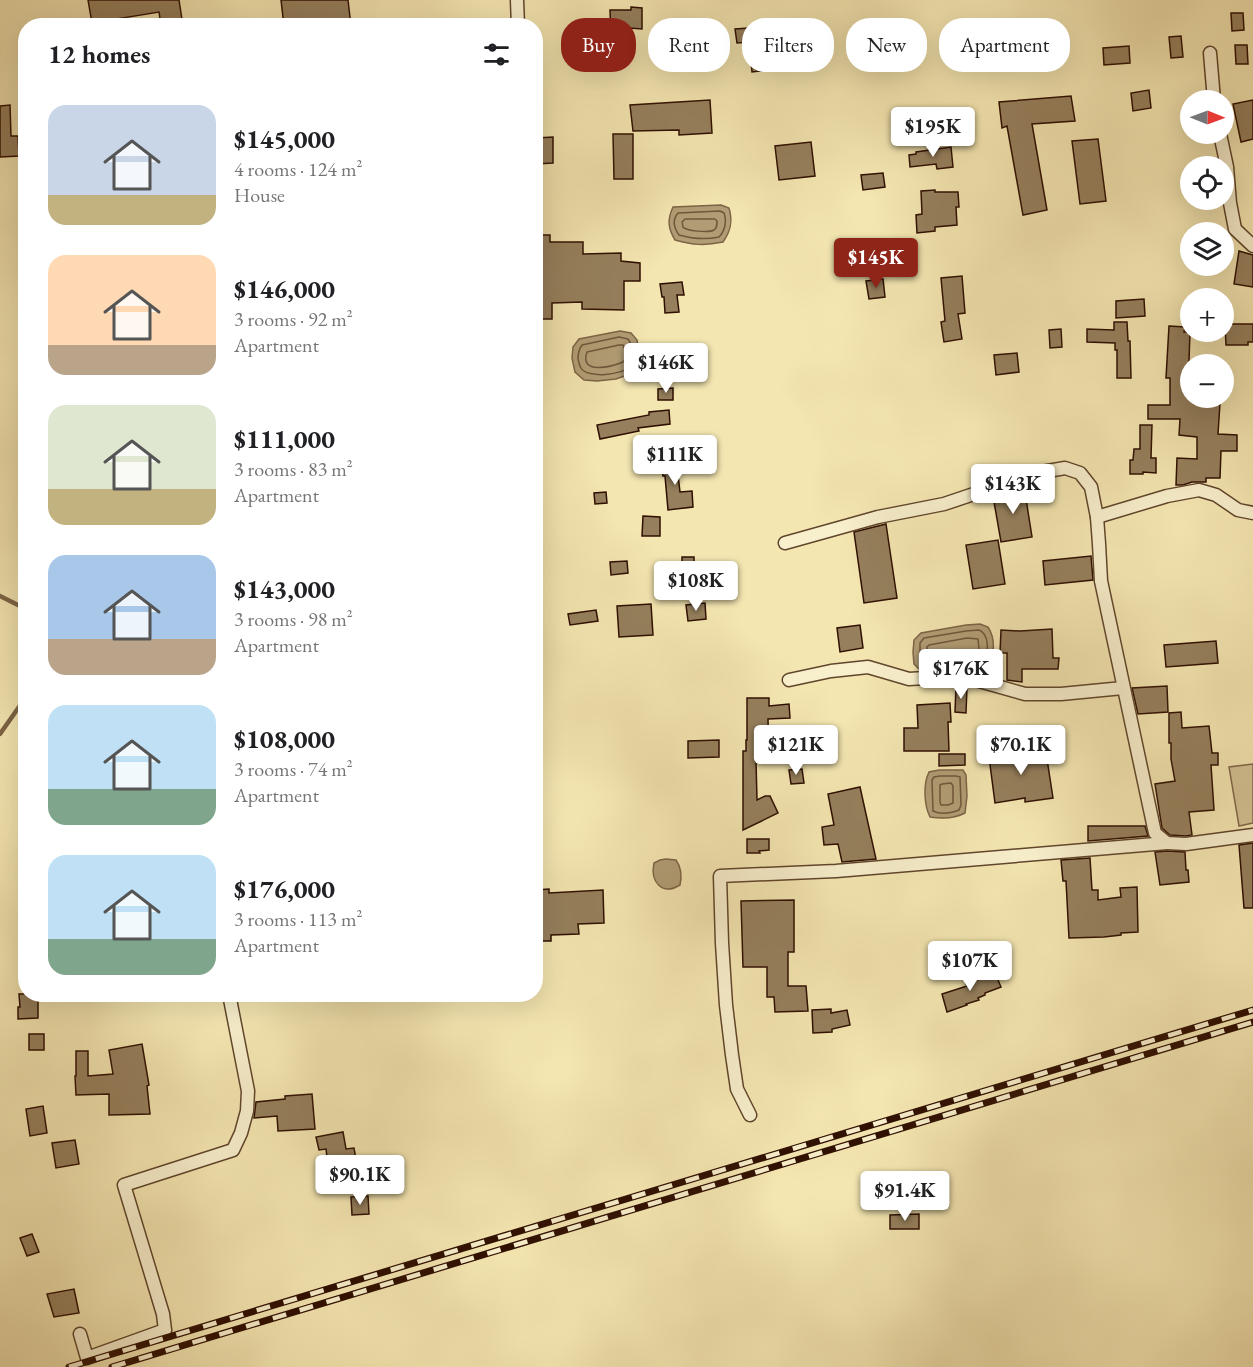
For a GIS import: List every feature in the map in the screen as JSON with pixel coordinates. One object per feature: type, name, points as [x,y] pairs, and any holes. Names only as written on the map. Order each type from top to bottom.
[{"type":"street","points":[[518,0],[518,18]]},
{"type":"street","points":[[1210,53],[1213,90]]},
{"type":"street","points":[[1222,144],[1235,229],[1253,246]]},
{"type":"street","points":[[785,543],[878,517],[944,504],[1036,473],[1065,468],[1080,473],[1091,487],[1100,544],[1101,581],[1155,833],[1167,843]]},
{"type":"street","points":[[1097,517],[1167,496],[1199,490],[1216,495],[1238,510],[1253,513]]},
{"type":"street","points":[[789,680],[831,671],[868,667],[909,679],[942,677],[972,679],[1025,694],[1061,694],[1123,688]]},
{"type":"street","points":[[750,1115],[737,1089],[732,1055],[726,1005],[720,876],[836,871],[1167,843],[1186,844],[1253,835]]},
{"type":"street","points":[[80,1334],[87,1358],[165,1330],[163,1314],[124,1185],[233,1150],[248,1111],[248,1091],[231,1002]]},
{"type":"shaded area","points":[[1253,764],[1253,823],[1239,826],[1229,767]]},
{"type":"water","points":[[721,205],[729,208],[731,217],[728,234],[723,242],[699,244],[675,240],[669,224],[673,207]]},
{"type":"water","points":[[620,331],[631,333],[637,340],[639,361],[636,369],[616,379],[597,381],[584,380],[575,372],[572,358],[573,347],[579,339]]},
{"type":"water","points":[[980,624],[988,627],[993,641],[992,656],[986,665],[921,671],[914,664],[914,640],[921,633]]},
{"type":"water","points":[[963,770],[966,775],[967,796],[965,813],[948,818],[930,817],[925,801],[926,782],[929,772]]},
{"type":"water","points":[[666,859],[676,860],[680,869],[680,885],[674,888],[663,888],[654,876],[654,863]]},
{"type":"building","points":[[88,0],[179,0],[182,18],[160,18],[159,12],[122,18],[91,18]]},
{"type":"building","points":[[281,0],[348,0],[350,18],[283,18]]},
{"type":"building","points":[[631,7],[642,8],[642,29],[636,29],[636,18],[610,18],[610,10],[631,10]]},
{"type":"building","points":[[1231,13],[1243,13],[1244,30],[1232,31]]},
{"type":"building","points":[[735,29],[742,29],[742,43],[737,43]]},
{"type":"building","points":[[1181,36],[1183,57],[1171,58],[1169,37]]},
{"type":"building","points":[[1235,45],[1247,45],[1248,64],[1236,64]]},
{"type":"building","points":[[1129,46],[1130,63],[1104,65],[1103,48]]},
{"type":"building","points":[[1149,90],[1151,108],[1133,111],[1131,93]]},
{"type":"building","points":[[1071,96],[1075,121],[1032,124],[1047,210],[1023,215],[1007,126],[1002,128],[999,102]]},
{"type":"building","points":[[710,100],[712,133],[679,135],[679,130],[633,131],[630,105]]},
{"type":"building","points":[[1253,100],[1253,139],[1241,142],[1234,104]]},
{"type":"building","points":[[10,105],[11,136],[18,136],[18,156],[0,157],[0,106]]},
{"type":"building","points":[[613,134],[633,134],[633,179],[614,179]]},
{"type":"building","points":[[553,137],[553,163],[543,164],[543,138]]},
{"type":"building","points":[[1098,139],[1106,201],[1080,204],[1072,141]]},
{"type":"building","points":[[811,142],[815,176],[779,180],[775,146]]},
{"type":"building","points":[[951,147],[953,167],[937,169],[936,164],[910,167],[909,155]]},
{"type":"building","points":[[883,173],[885,187],[863,190],[861,175]]},
{"type":"building","points":[[935,190],[935,192],[958,192],[957,225],[935,227],[935,231],[917,233],[916,215],[922,214],[921,191]]},
{"type":"building","points":[[543,235],[550,235],[550,242],[583,242],[583,254],[621,253],[621,261],[640,263],[640,281],[624,281],[624,310],[582,309],[582,302],[552,303],[552,319],[543,319]]},
{"type":"building","points":[[1239,251],[1253,255],[1253,287],[1234,284]]},
{"type":"building","points":[[962,276],[965,313],[958,314],[962,339],[944,342],[941,322],[945,321],[941,278]]},
{"type":"building","points":[[883,279],[885,297],[869,299],[866,281]]},
{"type":"building","points":[[682,282],[684,295],[677,295],[679,312],[665,313],[660,284]]},
{"type":"building","points":[[1144,299],[1145,316],[1116,318],[1116,301]]},
{"type":"building","points":[[1114,322],[1127,322],[1131,378],[1117,378],[1115,343],[1087,342],[1087,329],[1114,330]]},
{"type":"building","points":[[1234,324],[1253,324],[1253,342],[1248,342],[1248,345],[1226,345],[1226,342],[1234,342]]},
{"type":"building","points":[[1169,326],[1180,327],[1180,342],[1190,342],[1189,354],[1180,354],[1180,408],[1220,408],[1218,434],[1237,435],[1237,451],[1221,451],[1220,478],[1206,478],[1206,482],[1176,485],[1177,458],[1197,459],[1197,437],[1179,435],[1180,419],[1148,419],[1148,405],[1170,405],[1170,378],[1166,378]]},
{"type":"building","points":[[1061,329],[1062,347],[1050,348],[1049,330]]},
{"type":"building","points":[[1017,353],[1019,372],[996,375],[994,355]]},
{"type":"building","points":[[673,388],[673,400],[658,400],[658,389]]},
{"type":"building","points":[[669,410],[670,424],[638,428],[639,431],[600,439],[597,425],[649,415],[649,412]]},
{"type":"building","points":[[1140,425],[1152,425],[1151,458],[1156,458],[1156,473],[1130,474],[1130,460],[1133,460],[1134,449],[1140,449]]},
{"type":"building","points":[[676,457],[680,492],[692,491],[693,507],[668,510],[665,476],[663,476],[660,459]]},
{"type":"building","points":[[1024,486],[1032,537],[1001,542],[993,496]]},
{"type":"building","points":[[606,492],[607,503],[595,504],[594,493]]},
{"type":"building","points":[[643,516],[660,517],[660,536],[642,536]]},
{"type":"building","points":[[886,524],[897,598],[864,603],[854,532]]},
{"type":"building","points":[[998,540],[1005,584],[973,589],[966,545]]},
{"type":"building","points":[[1091,556],[1093,580],[1045,585],[1043,561]]},
{"type":"building","points":[[682,557],[694,557],[694,574],[682,574]]},
{"type":"building","points":[[627,561],[628,573],[611,575],[610,562]]},
{"type":"building","points":[[705,603],[706,619],[688,621],[686,605]]},
{"type":"building","points":[[651,604],[653,635],[619,637],[617,606]]},
{"type":"building","points":[[596,610],[598,621],[570,625],[568,614]]},
{"type":"building","points":[[860,625],[863,648],[840,652],[837,628]]},
{"type":"building","points":[[1052,629],[1053,658],[1059,658],[1058,669],[1022,669],[1022,682],[1007,680],[1007,653],[1000,653],[1001,630]]},
{"type":"building","points":[[1216,641],[1218,663],[1166,667],[1164,645]]},
{"type":"building","points":[[1167,686],[1168,712],[1138,714],[1132,688]]},
{"type":"building","points":[[956,687],[967,687],[966,713],[955,712]]},
{"type":"building","points":[[747,698],[769,698],[769,706],[789,704],[790,718],[768,719],[769,761],[756,761],[757,800],[770,796],[778,813],[743,830],[743,751],[746,751],[747,740]]},
{"type":"building","points":[[950,703],[949,751],[904,751],[904,728],[918,728],[917,705]]},
{"type":"building","points":[[1181,712],[1182,728],[1209,726],[1212,753],[1218,753],[1218,765],[1211,765],[1214,810],[1189,812],[1192,835],[1186,836],[1170,835],[1162,828],[1155,784],[1175,781],[1171,743],[1169,743],[1169,713]]},
{"type":"building","points":[[719,740],[719,757],[688,758],[688,741]]},
{"type":"building","points":[[1045,746],[1053,798],[1025,802],[1025,798],[995,803],[989,757]]},
{"type":"building","points":[[939,754],[965,754],[965,765],[939,766]]},
{"type":"building","points":[[802,769],[804,783],[791,784],[789,770]]},
{"type":"building","points":[[860,787],[876,859],[842,862],[838,844],[824,845],[822,827],[834,825],[828,794]]},
{"type":"building","points":[[1088,826],[1145,826],[1148,836],[1088,841]]},
{"type":"building","points":[[747,839],[769,839],[769,850],[747,853]]},
{"type":"building","points":[[1253,843],[1253,908],[1244,908],[1239,845]]},
{"type":"building","points":[[1155,852],[1185,852],[1189,882],[1160,885]]},
{"type":"building","points":[[1090,858],[1092,890],[1098,890],[1098,900],[1121,897],[1120,888],[1137,887],[1138,932],[1104,937],[1069,938],[1066,881],[1063,881],[1061,860]]},
{"type":"building","points":[[543,889],[549,889],[549,893],[603,890],[604,923],[578,924],[579,934],[551,935],[551,941],[543,941]]},
{"type":"building","points":[[794,900],[794,952],[788,952],[788,986],[806,986],[808,1011],[775,1012],[774,997],[767,997],[767,967],[743,967],[741,901]]},
{"type":"building","points":[[995,973],[1001,987],[985,993],[978,998],[979,1000],[947,1012],[942,994]]},
{"type":"building","points":[[20,1002],[38,1002],[38,1018],[18,1019],[18,1007],[20,1007]]},
{"type":"building","points":[[831,1009],[831,1013],[847,1010],[850,1025],[832,1029],[832,1032],[813,1033],[812,1010]]},
{"type":"building","points":[[29,1034],[44,1034],[44,1050],[29,1050]]},
{"type":"building","points":[[142,1044],[149,1085],[147,1086],[150,1114],[109,1115],[109,1094],[76,1095],[76,1051],[88,1051],[88,1076],[113,1074],[109,1050]]},
{"type":"building","points":[[312,1094],[315,1129],[278,1131],[277,1116],[254,1118],[256,1102],[285,1099],[285,1096]]},
{"type":"building","points":[[43,1106],[47,1133],[30,1136],[26,1109]]},
{"type":"building","points":[[343,1132],[346,1149],[354,1148],[356,1159],[328,1165],[326,1149],[319,1150],[316,1137]]},
{"type":"building","points":[[75,1140],[79,1164],[56,1168],[52,1143]]},
{"type":"building","points":[[368,1196],[369,1214],[352,1215],[351,1197]]},
{"type":"building","points":[[919,1214],[919,1229],[890,1229],[890,1215]]},
{"type":"building","points":[[32,1234],[39,1252],[27,1256],[20,1238]]},
{"type":"building","points":[[74,1289],[79,1313],[54,1317],[47,1294]]},
{"type":"waterway","points":[[0,596],[18,605]]},
{"type":"waterway","points":[[0,734],[18,708]]},
{"type":"railway","points":[[69,1367],[1253,1010]]},
{"type":"railway","points":[[112,1367],[1253,1022]]}]
